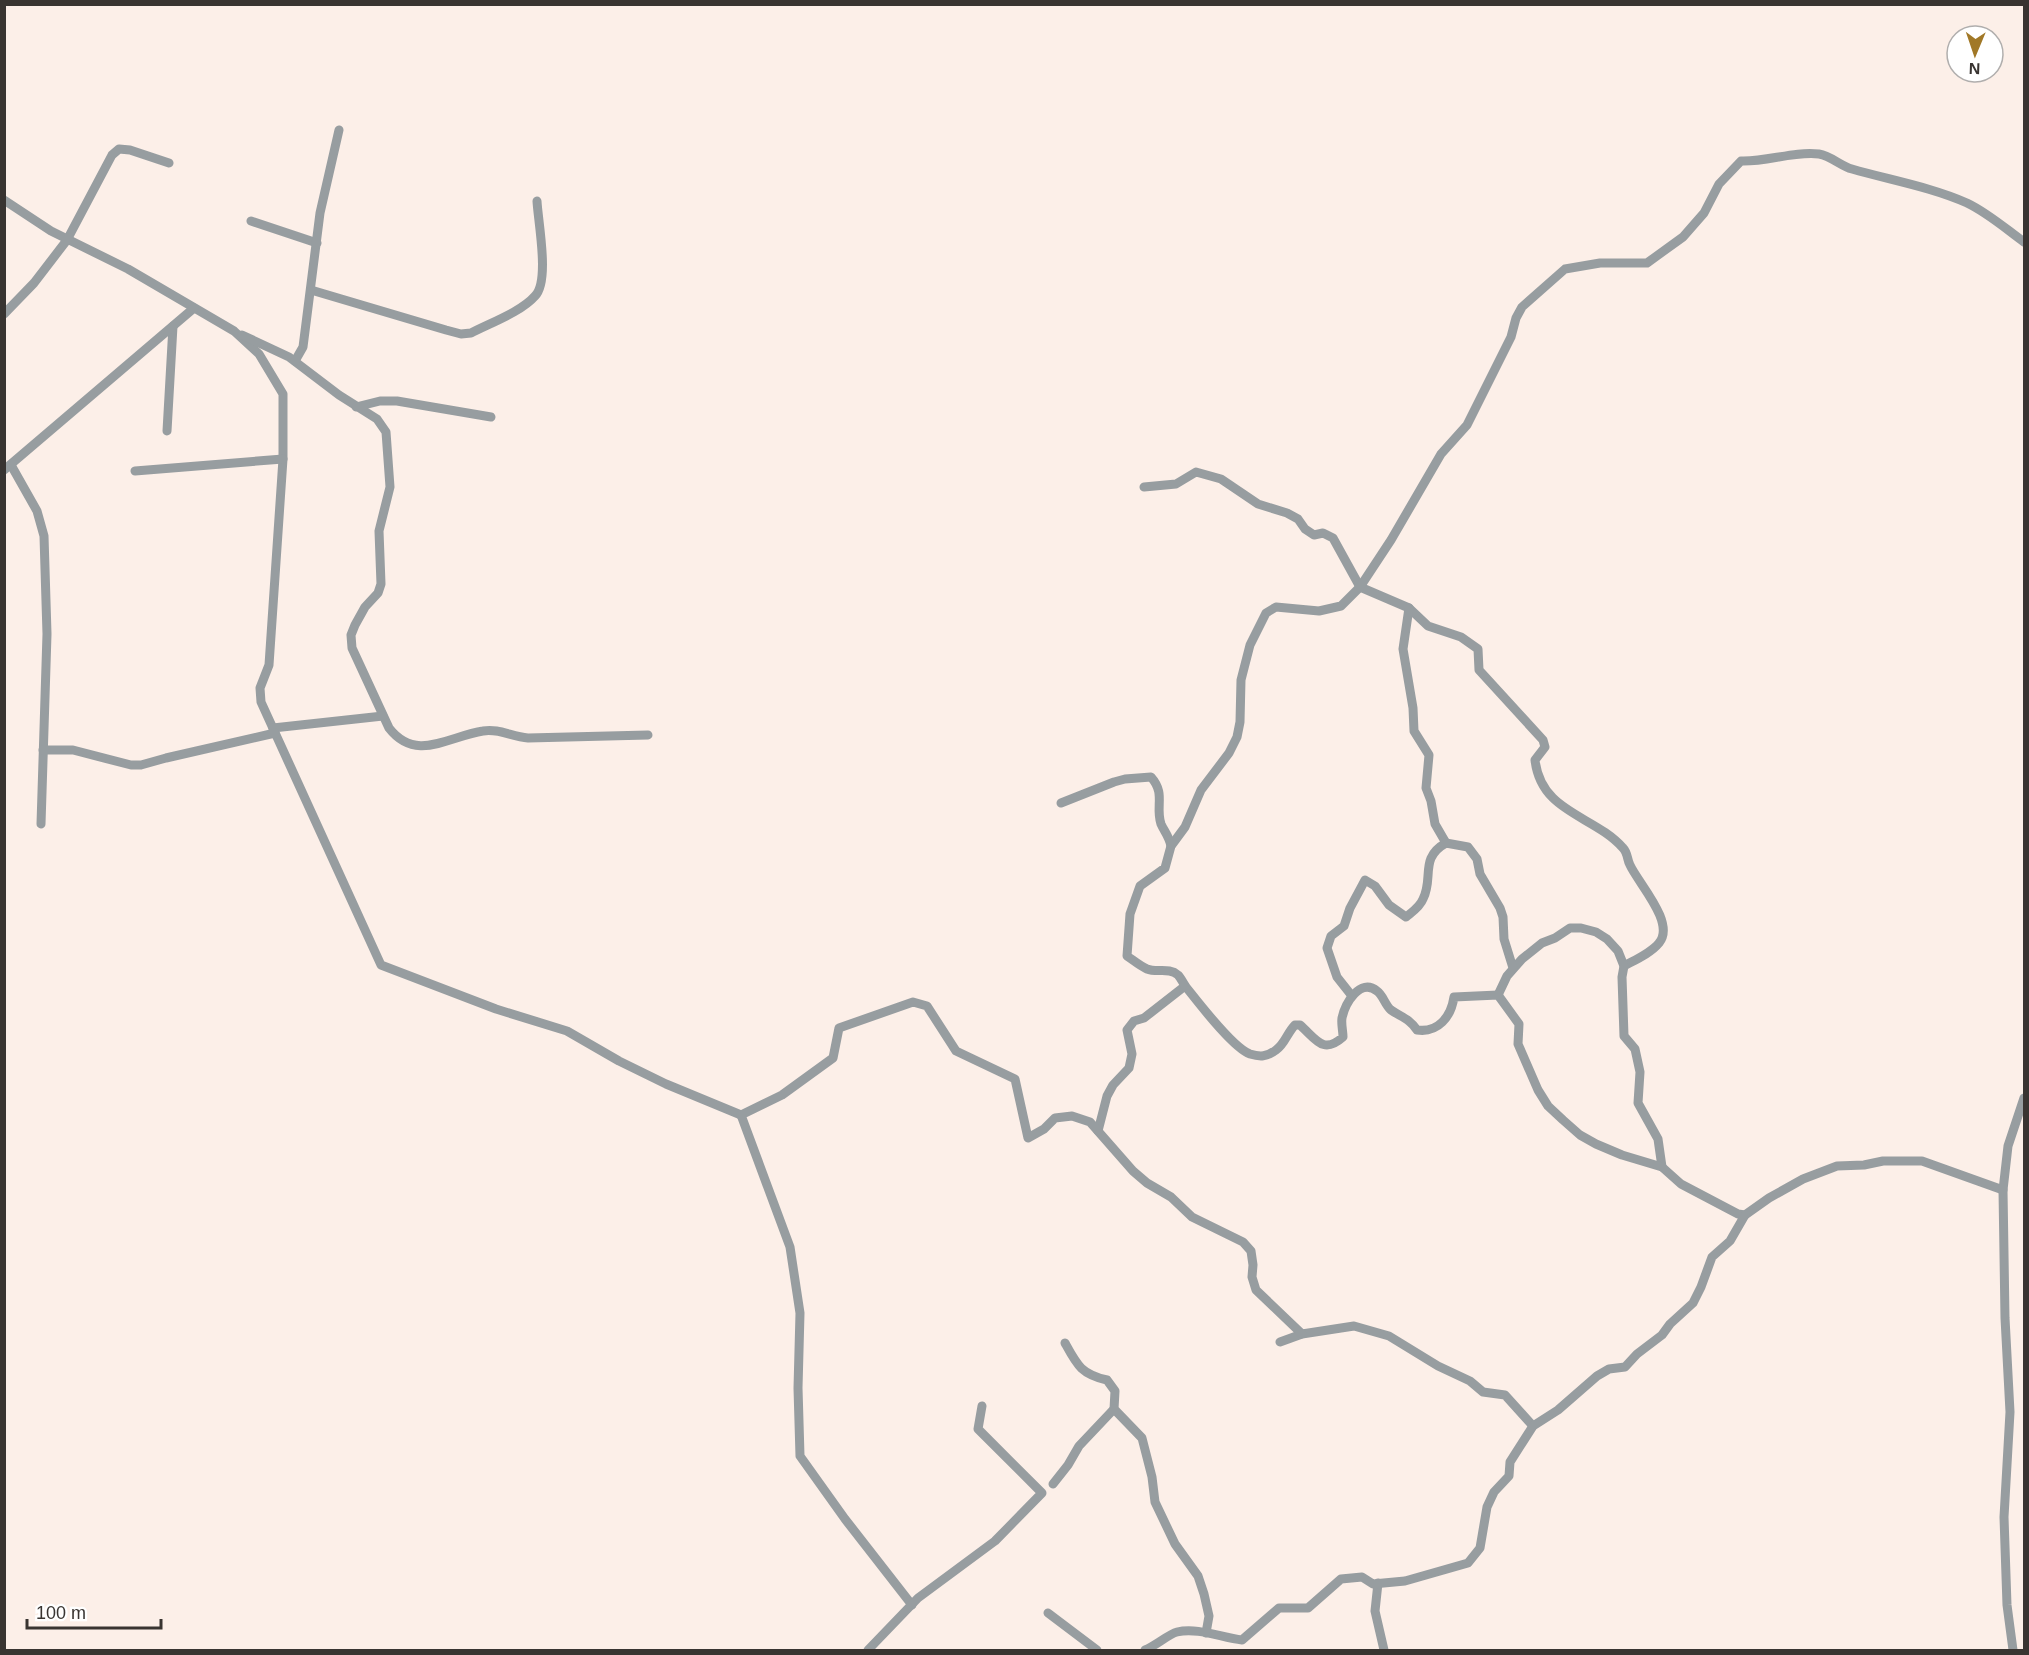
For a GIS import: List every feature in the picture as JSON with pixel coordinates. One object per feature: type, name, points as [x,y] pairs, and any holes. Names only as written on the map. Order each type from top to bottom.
[{"type":"street","points":[[295,361],[303,347],[320,213],[339,130]]},
{"type":"street","points":[[4,314],[33,283],[67,240],[112,156],[119,149],[130,150],[169,163]]},
{"type":"street","points":[[1498,995],[1454,997],[1452,1010],[1445,1021],[1426,1031],[1417,1030],[1412,1022],[1391,1010],[1377,990],[1366,988],[1357,990],[1342,1018],[1343,1037],[1334,1045],[1320,1044],[1300,1025],[1295,1024],[1288,1032],[1284,1043],[1265,1056],[1259,1056],[1247,1053],[1234,1042],[1178,975],[1168,970],[1148,969],[1127,956],[1130,914],[1140,886],[1165,868],[1171,846],[1185,827],[1201,790],[1229,753],[1237,737],[1244,671],[1250,645],[1266,613],[1275,607],[1319,611],[1341,606],[1360,587],[1391,540],[1441,454],[1467,425],[1511,337],[1516,318],[1522,307],[1565,269],[1600,263],[1647,263],[1683,237],[1704,213],[1719,184],[1741,160],[1752,161],[1802,154],[1821,154],[1851,169],[1919,187],[1967,203],[2025,242]]},
{"type":"street","points":[[4,201],[67,240],[128,269],[234,331],[295,361],[377,419],[386,432],[390,487],[380,531],[381,584],[378,593],[365,606],[351,635],[352,648],[383,716],[396,737],[414,746],[426,747],[482,731],[497,730],[514,737],[528,738],[648,735]]},
{"type":"street","points":[[311,290],[446,330],[461,334],[471,333],[527,304],[537,295],[543,277],[537,201]]},
{"type":"street","points":[[251,221],[317,243]]},
{"type":"street","points":[[41,824],[47,634],[44,536],[37,511],[8,468],[194,308]]},
{"type":"street","points":[[167,431],[173,326]]},
{"type":"street","points":[[234,331],[259,354],[283,394],[283,459],[269,664],[260,688],[261,702],[381,965],[496,1009],[567,1030],[619,1061],[666,1084],[741,1115],[790,1247],[800,1312],[798,1388],[800,1456],[844,1519],[912,1605]]},
{"type":"street","points":[[357,407],[380,401],[397,401],[491,417]]},
{"type":"street","points":[[135,471],[283,459]]},
{"type":"street","points":[[1144,487],[1176,484],[1196,472],[1221,479],[1258,504],[1298,519],[1305,529],[1314,535],[1323,533],[1333,538],[1360,587],[1409,608],[1428,626],[1461,637],[1478,649],[1479,670],[1543,741],[1545,747],[1535,760],[1542,784],[1552,797],[1568,811],[1602,831],[1625,850],[1630,866],[1646,888],[1661,918],[1664,933],[1659,944],[1624,966]]},
{"type":"street","points":[[1409,608],[1403,649],[1413,708],[1414,731],[1429,754],[1426,788],[1435,824],[1446,843]]},
{"type":"street","points":[[43,750],[73,750],[131,765],[141,765],[274,731],[383,716]]},
{"type":"street","points":[[1061,803],[1114,782],[1151,777],[1159,789],[1161,824],[1168,834],[1171,846]]},
{"type":"street","points":[[1352,996],[1337,977],[1327,948],[1331,936],[1344,926],[1350,908],[1365,880],[1375,886],[1389,905],[1406,917],[1424,899],[1431,855],[1435,849],[1446,843],[1468,847],[1477,859],[1480,874],[1503,917],[1504,939],[1513,968]]},
{"type":"street","points":[[1498,995],[1513,968],[1542,943],[1570,928],[1596,932],[1607,939],[1618,951],[1624,966],[1622,977],[1624,1036],[1635,1048],[1640,1072],[1638,1103],[1658,1139],[1662,1167]]},
{"type":"street","points":[[1098,1131],[1107,1096],[1113,1085],[1129,1068],[1132,1054],[1126,1030],[1134,1021],[1144,1018],[1185,986]]},
{"type":"street","points":[[1498,995],[1519,1024],[1518,1044],[1538,1090],[1548,1106],[1580,1135],[1622,1155],[1662,1167],[1681,1184],[1717,1204],[1745,1215]]},
{"type":"street","points":[[741,1115],[782,1095],[833,1058],[839,1028],[913,1002],[927,1006],[956,1051],[1015,1079],[1028,1138],[1044,1130],[1055,1118],[1063,1116],[1081,1118],[1090,1122],[1133,1172],[1147,1183],[1171,1197],[1192,1217],[1243,1242],[1251,1251],[1252,1277],[1256,1290],[1302,1334]]},
{"type":"street","points":[[2013,1650],[2007,1605],[2004,1517],[2010,1412],[2005,1318],[2003,1190],[2008,1146],[2025,1098]]},
{"type":"street","points":[[1145,1650],[1159,1644],[1176,1632],[1206,1633],[1242,1640],[1279,1608],[1308,1608],[1341,1579],[1362,1577],[1373,1584],[1405,1581],[1468,1563],[1480,1548],[1487,1507],[1494,1492],[1509,1476],[1510,1462],[1533,1426],[1558,1410],[1597,1376],[1609,1369],[1625,1367],[1637,1354],[1662,1335],[1670,1324],[1693,1303],[1712,1257],[1730,1241],[1745,1215],[1768,1198],[1803,1179],[1837,1166],[1864,1166],[1883,1161],[1922,1161],[2003,1190]]},
{"type":"street","points":[[1280,1342],[1302,1334],[1354,1326],[1389,1336],[1438,1366],[1470,1381],[1483,1392],[1505,1395],[1533,1426]]},
{"type":"street","points":[[1053,1484],[1079,1446],[1114,1409],[1115,1392],[1107,1380],[1094,1377],[1078,1367],[1065,1343]]},
{"type":"street","points":[[868,1650],[912,1605],[995,1541],[1042,1493],[978,1429],[982,1406]]},
{"type":"street","points":[[1114,1409],[1142,1438],[1152,1477],[1155,1502],[1175,1544],[1198,1576],[1204,1594],[1209,1616],[1206,1633]]},
{"type":"street","points":[[1378,1583],[1375,1611],[1384,1650]]},
{"type":"street","points":[[1048,1613],[1097,1650]]}]
